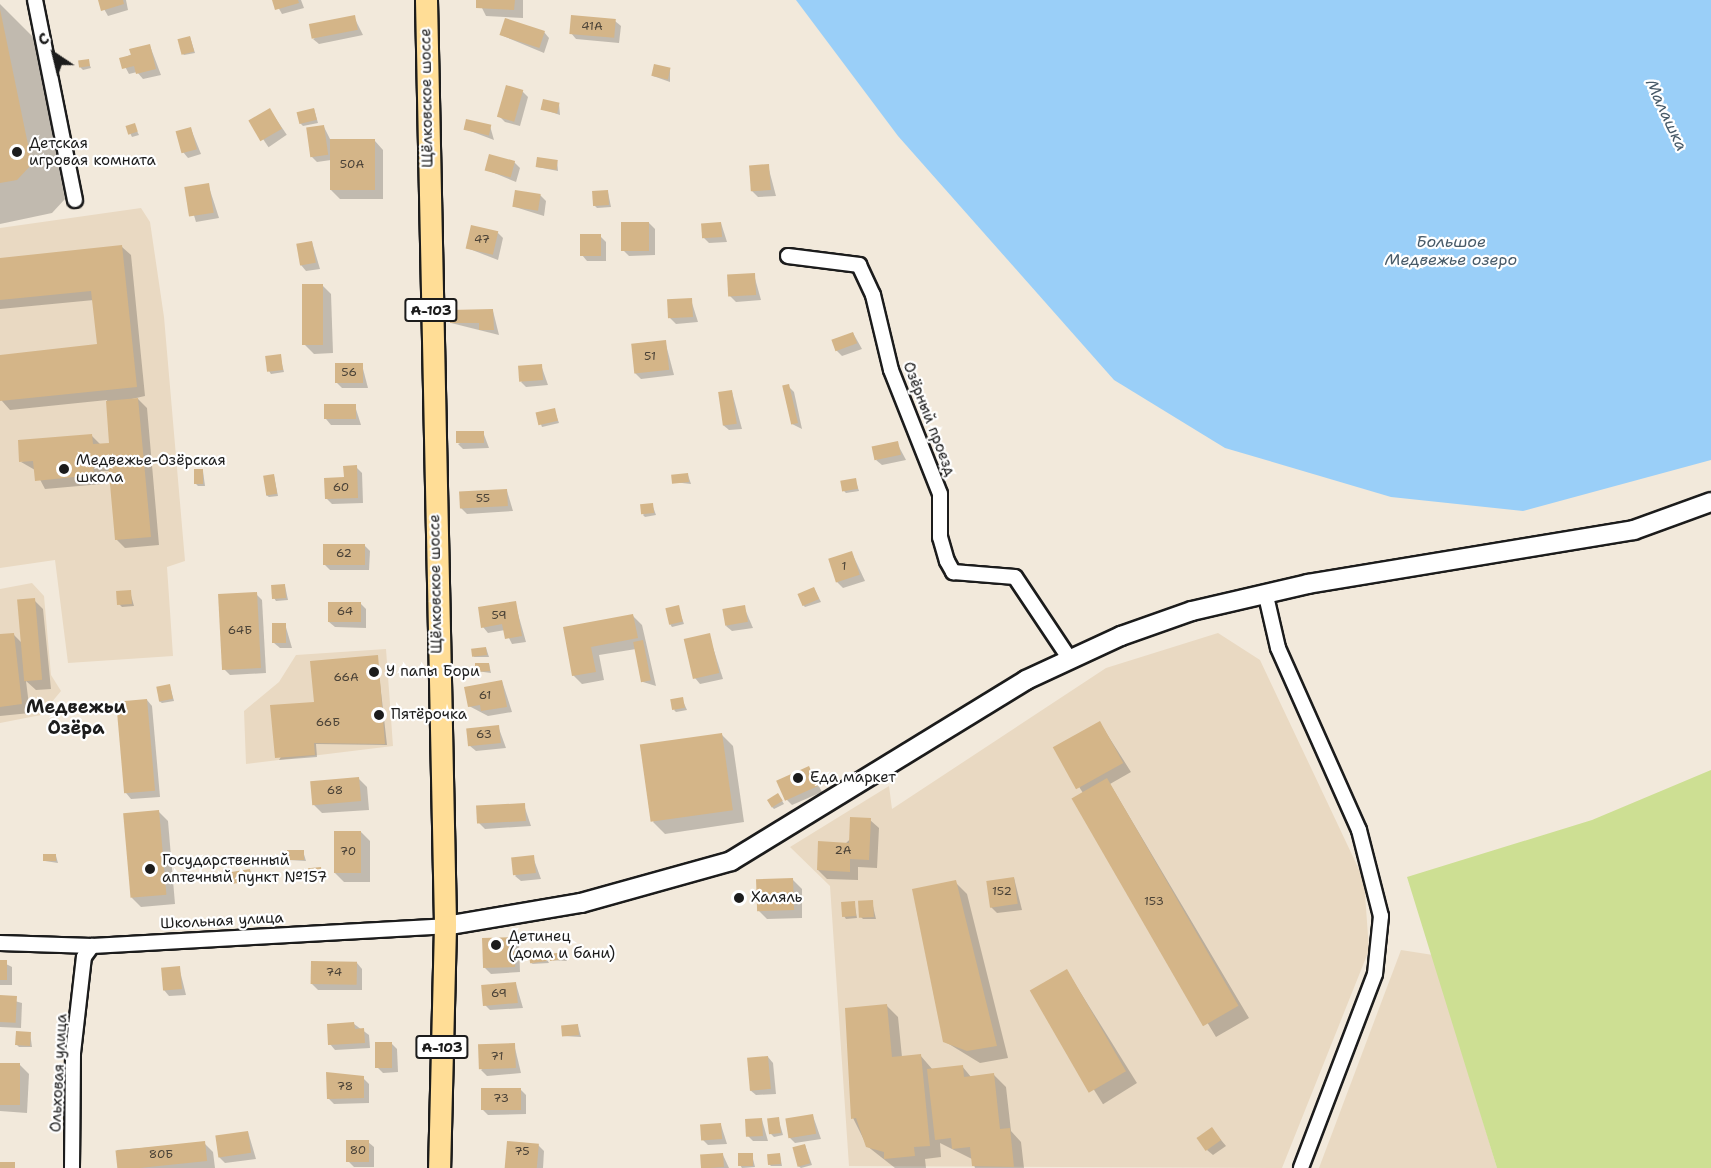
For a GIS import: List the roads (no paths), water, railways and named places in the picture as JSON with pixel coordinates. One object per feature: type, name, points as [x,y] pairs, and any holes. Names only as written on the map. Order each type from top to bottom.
[{"type":"main road","name":"Щёлковское шоссе","points":[[426,0],[445,926],[439,1168]]},
{"type":"main road","points":[[445,926],[581,903],[731,861],[1069,658],[1192,611],[1635,530],[1711,502]]},
{"type":"street","points":[[35,0],[75,200]]},
{"type":"street","name":"Озёрный проезд","points":[[788,256],[859,265],[873,295],[895,380],[940,494],[940,537],[947,561],[953,572],[1015,577],[1069,658]]},
{"type":"street","points":[[1266,596],[1278,648],[1359,830],[1381,916],[1375,974],[1300,1168]]},
{"type":"street","name":"Школьная улица","points":[[0,943],[92,946],[445,926]]},
{"type":"street","name":"Ольховая улица","points":[[72,1168],[73,1053],[84,957],[92,946]]},
{"type":"water","name":"Большое Медвежье озеро","points":[[796,0],[1711,0],[1711,460],[1523,511],[1391,497],[1225,448],[1114,380],[898,136]]},
{"type":"place","name":"Детская игровая комната","points":[[17,152]]},
{"type":"place","name":"Медвежье-Озёрская школа","points":[[64,469]]},
{"type":"place","name":"У папы Бори","points":[[374,672]]},
{"type":"place","name":"Пятёрочка","points":[[379,715]]},
{"type":"place","name":"Еда маркет","points":[[798,778]]},
{"type":"place","name":"Государственный аптечный пункт №157","points":[[150,869]]},
{"type":"place","name":"Халяль","points":[[739,898]]},
{"type":"place","name":"Детинец (дома и бани)","points":[[496,945]]},
{"type":"district","name":"Медвежьи Озёра","points":[[76,718]]},
{"type":"water label","name":"Малашка","points":[[1666,115]]}]
